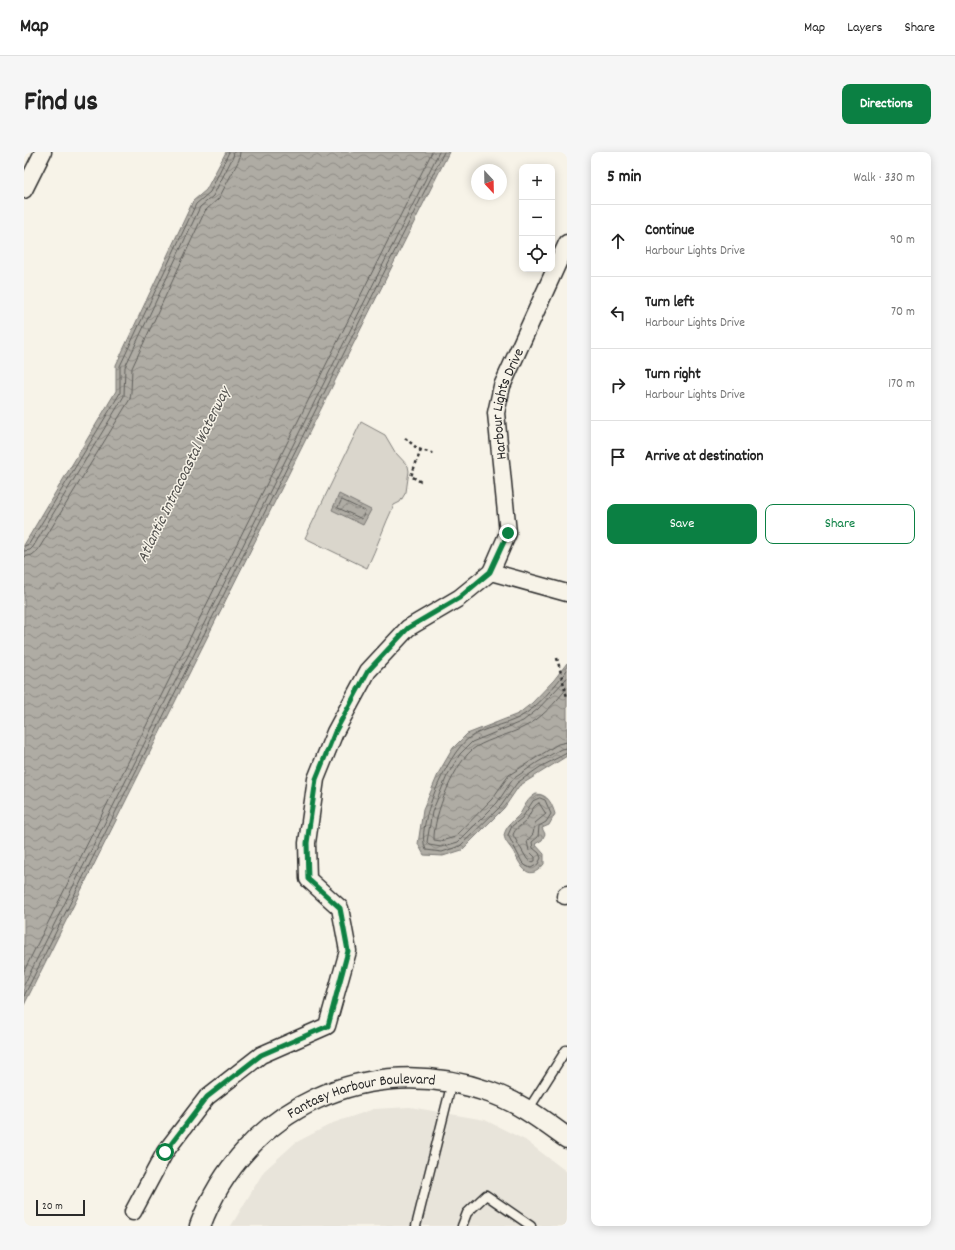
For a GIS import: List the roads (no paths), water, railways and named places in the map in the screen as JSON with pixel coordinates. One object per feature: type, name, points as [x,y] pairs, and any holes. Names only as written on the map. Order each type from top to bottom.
[{"type":"street","points":[[24,190],[43,152]]},
{"type":"street","name":"Harbour Lights Drive","points":[[133,1212],[165,1152],[207,1097],[261,1055],[328,1026],[348,951],[340,908],[308,879],[307,843],[316,779],[335,732],[368,671],[408,628],[459,598],[490,572],[508,533],[496,413],[502,386],[567,243]]},
{"type":"street","points":[[490,572],[567,593]]},
{"type":"street","name":"Fantasy Harbour Boulevard","points":[[200,1226],[205,1212],[235,1162],[261,1135],[291,1112],[325,1094],[362,1082],[409,1077],[452,1081],[490,1092],[528,1110],[567,1138]]},
{"type":"lane","points":[[528,1110],[566,1050],[567,1051]]},
{"type":"lane","points":[[416,1226],[452,1081]]},
{"type":"lane","points":[[462,1226],[466,1213],[486,1195],[531,1226]]},
{"type":"water","name":"Atlantic Intracoastal Waterway","points":[[226,152],[449,152],[24,1005],[24,545],[116,391],[116,365],[193,201],[206,190]]},
{"type":"water","points":[[339,494],[371,510],[363,525],[332,510]]},
{"type":"water","points":[[567,663],[567,756],[519,786],[504,808],[462,850],[443,856],[424,855],[418,844],[423,810],[439,772],[453,748],[467,734],[518,714],[532,703],[554,680]]},
{"type":"water","points":[[536,794],[540,794],[549,800],[555,814],[549,825],[542,828],[545,834],[542,840],[535,844],[544,854],[544,864],[533,873],[525,870],[521,866],[506,842],[504,835],[505,831],[520,814],[528,800]]}]
